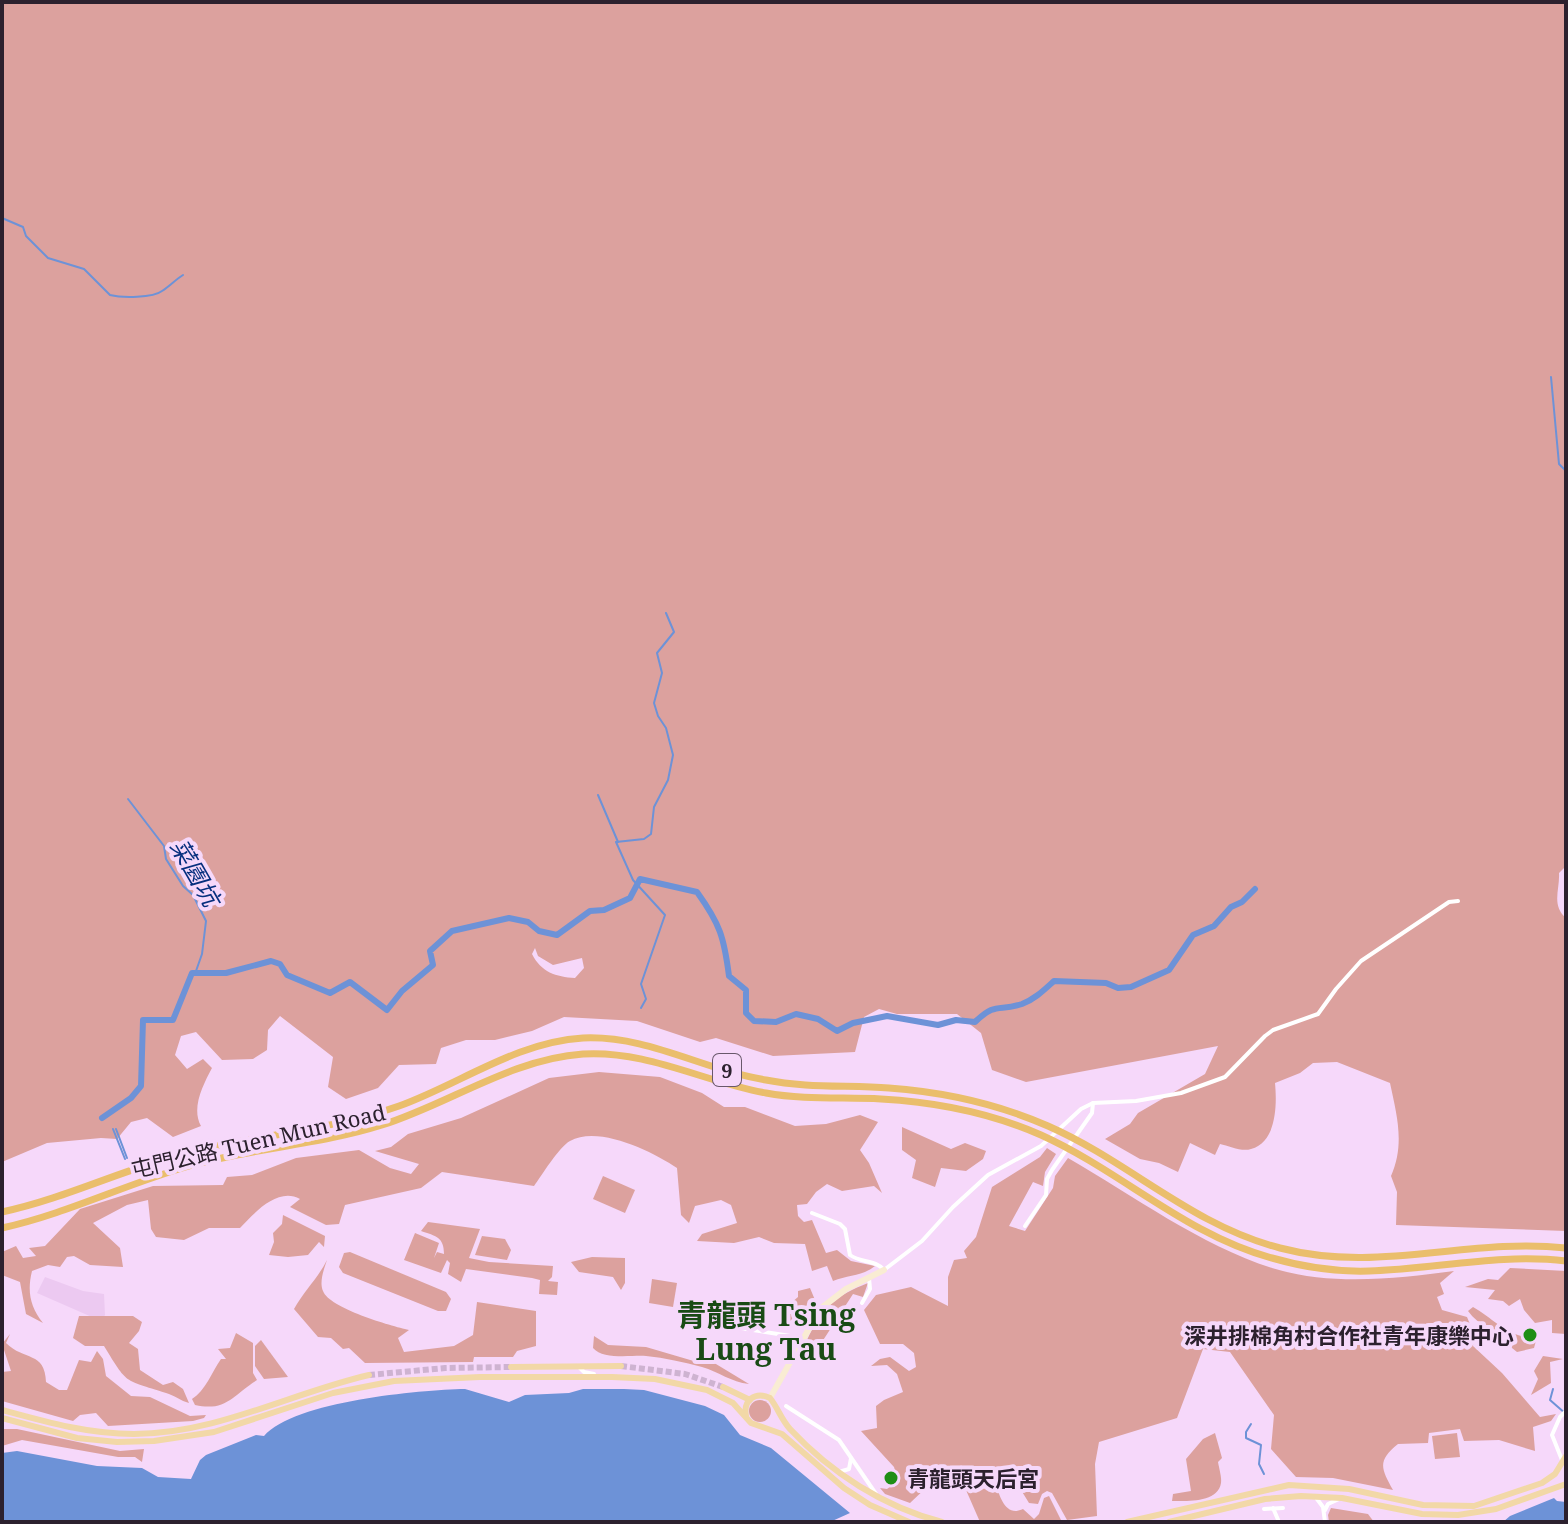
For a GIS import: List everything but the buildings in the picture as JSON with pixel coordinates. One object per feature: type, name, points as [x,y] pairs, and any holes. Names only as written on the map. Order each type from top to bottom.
[{"type":"highway","name":"屯門公路 Tuen Mun Road","points":[[2,1212],[47,1200],[187,1152],[375,1113],[424,1096],[529,1048],[576,1039],[604,1038],[642,1043],[768,1081],[907,1089],[986,1105],[1049,1127],[1122,1166],[1212,1223],[1248,1238],[1296,1252],[1372,1259],[1499,1246],[1566,1248]]},
{"type":"highway","name":"屯門公路 Tuen Mun Road","points":[[2,1228],[49,1215],[192,1165],[380,1126],[437,1105],[519,1068],[582,1054],[632,1056],[731,1086],[770,1094],[932,1104],[982,1115],[1039,1135],[1115,1175],[1211,1235],[1257,1254],[1298,1264],[1369,1271],[1501,1259],[1566,1261]]},
{"type":"main road","points":[[511,1367],[621,1366]]},
{"type":"main road","points":[[2,1410],[85,1431],[150,1434],[218,1422],[324,1386],[369,1375]]},
{"type":"main road","points":[[2,1418],[90,1440],[154,1441],[214,1432],[333,1393],[384,1383],[459,1377],[663,1380],[707,1390],[733,1403],[751,1423],[782,1434],[851,1493],[909,1522]]},
{"type":"main road","points":[[723,1387],[750,1400]]},
{"type":"main road","points":[[746,1416],[745,1407],[750,1400],[760,1395],[770,1398],[776,1411],[806,1445],[839,1472],[880,1499],[942,1522]]},
{"type":"main road","points":[[764,1426],[773,1420],[776,1411]]},
{"type":"main road","points":[[1127,1522],[1289,1485],[1349,1489],[1423,1505],[1474,1506],[1538,1485],[1550,1478],[1564,1458]]},
{"type":"main road","points":[[1169,1522],[1265,1499],[1311,1495],[1422,1514],[1458,1515],[1496,1509],[1566,1484],[1560,1478],[1558,1468]]},
{"type":"street","points":[[770,1398],[813,1319],[828,1301],[884,1270],[922,1241],[988,1175],[1041,1146],[1068,1119],[1093,1103],[1136,1101],[1181,1093],[1225,1077],[1269,1033],[1318,1014],[1361,961],[1449,902],[1458,901]]},
{"type":"street","points":[[1025,1226],[1049,1189],[1047,1179],[1052,1170],[1092,1113],[1093,1103]]},
{"type":"street","points":[[812,1213],[845,1229],[850,1255],[879,1264],[884,1270]]},
{"type":"street","points":[[862,1303],[870,1289],[869,1278]]},
{"type":"street","points":[[727,1326],[803,1338]]},
{"type":"street","points":[[579,1367],[587,1373],[612,1377]]},
{"type":"street","points":[[789,1409],[828,1431],[849,1452],[880,1499]]},
{"type":"street","points":[[1564,1458],[1552,1439],[1560,1417],[1566,1411]]},
{"type":"street","points":[[839,1472],[850,1468],[849,1452]]},
{"type":"street","points":[[1311,1495],[1320,1502],[1325,1522]]},
{"type":"street","points":[[1324,1513],[1328,1504],[1342,1498]]},
{"type":"street","points":[[1273,1508],[1279,1522]]},
{"type":"street","points":[[1264,1509],[1283,1508]]},
{"type":"shaded area","points":[[2,2],[1566,2],[1566,866],[1559,873],[1557,897],[1561,913],[1566,918],[1566,1231],[1396,1225],[1397,1192],[1391,1176],[1399,1141],[1390,1083],[1337,1062],[1313,1063],[1300,1073],[1275,1083],[1274,1121],[1271,1131],[1260,1145],[1244,1150],[1220,1144],[1215,1155],[1190,1143],[1178,1172],[1140,1159],[1105,1139],[1130,1124],[1138,1113],[1205,1074],[1218,1046],[1026,1082],[992,1070],[981,1033],[957,1014],[897,1014],[879,1009],[864,1017],[855,1052],[773,1056],[716,1038],[700,1042],[637,1021],[564,1017],[532,1031],[495,1040],[466,1040],[441,1048],[436,1064],[399,1065],[378,1088],[346,1099],[328,1087],[333,1057],[280,1016],[268,1030],[267,1050],[253,1059],[222,1060],[196,1032],[181,1036],[175,1055],[187,1069],[203,1059],[212,1068],[198,1104],[201,1126],[173,1137],[147,1118],[131,1122],[117,1139],[47,1143],[2,1162]],"holes":[[[535,948],[538,956],[553,965],[582,958],[584,968],[575,978],[562,976],[540,965],[532,954]]]},
{"type":"shaded area","points":[[599,1072],[660,1077],[702,1093],[724,1107],[745,1107],[795,1126],[826,1124],[860,1115],[878,1122],[860,1150],[882,1193],[874,1186],[842,1191],[827,1184],[807,1204],[797,1205],[798,1216],[804,1222],[812,1220],[826,1253],[837,1250],[851,1261],[875,1266],[860,1274],[833,1281],[827,1266],[812,1271],[805,1244],[774,1243],[759,1237],[734,1243],[697,1241],[702,1234],[737,1223],[731,1205],[721,1200],[695,1206],[689,1223],[681,1215],[677,1168],[625,1142],[595,1136],[582,1137],[566,1144],[534,1186],[442,1172],[421,1188],[345,1205],[339,1224],[326,1225],[290,1207],[300,1199],[283,1196],[267,1203],[240,1228],[209,1228],[184,1240],[156,1237],[151,1229],[148,1200],[127,1205],[93,1223],[120,1248],[123,1267],[90,1265],[74,1256],[67,1257],[60,1267],[48,1265],[32,1271],[31,1298],[43,1323],[26,1314],[20,1282],[2,1275],[2,1252],[16,1246],[23,1258],[36,1256],[29,1248],[45,1246],[80,1209],[153,1186],[223,1185],[227,1177],[252,1175],[296,1158],[359,1150],[390,1168],[411,1174],[419,1164],[375,1151],[391,1147],[408,1134],[461,1118],[549,1078]]},
{"type":"shaded area","points":[[902,1127],[951,1149],[965,1143],[986,1151],[983,1159],[966,1171],[941,1168],[935,1187],[912,1178],[916,1160],[902,1150]]},
{"type":"shaded area","points":[[1047,1148],[1056,1154],[1045,1172],[1043,1186],[1033,1182],[1009,1226],[1025,1231],[1068,1158],[1193,1233],[1272,1268],[1339,1279],[1454,1271],[1440,1283],[1444,1294],[1437,1297],[1442,1310],[1467,1317],[1474,1334],[1473,1346],[1502,1373],[1540,1417],[1556,1414],[1551,1421],[1533,1427],[1535,1451],[1499,1440],[1464,1441],[1460,1429],[1429,1433],[1428,1443],[1398,1444],[1391,1450],[1383,1465],[1393,1490],[1333,1478],[1296,1477],[1271,1449],[1274,1415],[1230,1352],[1203,1349],[1177,1418],[1099,1442],[1095,1464],[1097,1516],[1067,1520],[1052,1493],[1047,1491],[1042,1494],[1038,1504],[1029,1503],[1019,1479],[996,1484],[1008,1508],[1023,1509],[1034,1519],[1044,1498],[1049,1496],[1061,1520],[980,1522],[966,1490],[950,1480],[929,1485],[910,1503],[885,1494],[880,1488],[887,1489],[898,1481],[894,1467],[861,1431],[877,1428],[876,1406],[903,1392],[897,1374],[887,1365],[871,1366],[880,1359],[890,1357],[909,1371],[916,1367],[914,1353],[903,1344],[880,1344],[864,1310],[876,1295],[911,1287],[948,1306],[948,1277],[954,1260],[967,1258],[964,1251],[976,1237],[992,1187],[1040,1157]]},
{"type":"shaded area","points":[[603,1176],[635,1190],[625,1213],[593,1199]]},
{"type":"shaded area","points":[[283,1215],[325,1236],[324,1247],[319,1242],[308,1255],[269,1255],[274,1242],[273,1233],[282,1224]]},
{"type":"shaded area","points":[[428,1222],[480,1229],[469,1258],[553,1266],[552,1277],[548,1281],[558,1282],[557,1295],[539,1294],[540,1280],[532,1278],[466,1269],[461,1282],[448,1274],[450,1263],[447,1260],[441,1273],[404,1260],[415,1233],[439,1243],[434,1258],[437,1252],[444,1254],[443,1244],[438,1238],[421,1231]]},
{"type":"shaded area","points":[[482,1236],[505,1239],[511,1250],[507,1260],[475,1255]]},
{"type":"shaded area","points":[[350,1252],[446,1292],[451,1299],[446,1311],[438,1311],[343,1273],[339,1267],[344,1253]]},
{"type":"shaded area","points":[[592,1257],[625,1258],[625,1283],[621,1290],[613,1277],[579,1272],[571,1262]]},
{"type":"shaded area","points":[[327,1260],[322,1284],[328,1297],[336,1304],[362,1315],[409,1330],[398,1338],[404,1352],[454,1346],[473,1335],[477,1302],[536,1311],[536,1346],[517,1351],[513,1357],[474,1357],[473,1362],[365,1363],[349,1348],[343,1349],[331,1338],[318,1337],[294,1309]]},
{"type":"shaded area","points":[[1510,1268],[1566,1271],[1566,1334],[1552,1333],[1552,1320],[1535,1323],[1524,1310],[1520,1299],[1509,1306],[1503,1301],[1488,1299],[1495,1290],[1465,1287],[1488,1279],[1498,1280]]},
{"type":"shaded area","points":[[45,1277],[83,1291],[104,1294],[105,1315],[101,1321],[37,1293]]},
{"type":"shaded area","points":[[652,1279],[677,1283],[673,1307],[649,1303]]},
{"type":"shaded area","points":[[868,1283],[863,1297],[853,1294],[820,1345],[807,1340],[831,1304]]},
{"type":"shaded area","points":[[810,1288],[815,1300],[799,1324],[785,1322],[798,1291]]},
{"type":"shaded area","points":[[1473,1307],[1511,1332],[1537,1337],[1534,1348],[1517,1352],[1509,1339],[1472,1316],[1468,1311]]},
{"type":"shaded area","points":[[79,1316],[133,1316],[142,1322],[129,1343],[138,1349],[140,1370],[163,1385],[173,1382],[183,1389],[189,1403],[128,1379],[104,1346],[85,1346],[73,1338]]},
{"type":"shaded area","points":[[236,1333],[253,1343],[253,1373],[257,1380],[222,1404],[206,1407],[195,1405],[192,1399],[205,1386],[221,1359],[226,1359],[218,1349],[230,1348]]},
{"type":"shaded area","points":[[10,1334],[6,1343],[38,1361],[45,1372],[46,1382],[59,1390],[67,1390],[79,1360],[91,1362],[97,1351],[103,1359],[106,1376],[131,1396],[150,1397],[190,1416],[206,1415],[193,1421],[108,1426],[96,1413],[80,1415],[73,1421],[2,1401],[2,1372],[11,1371],[2,1344]]},
{"type":"shaded area","points":[[594,1336],[608,1345],[646,1347],[697,1362],[711,1361],[749,1384],[674,1360],[603,1354],[593,1348]]},
{"type":"shaded area","points":[[261,1340],[288,1377],[264,1379],[255,1366],[255,1346]]},
{"type":"shaded area","points":[[1543,1356],[1563,1359],[1550,1362],[1551,1383],[1531,1395],[1538,1379],[1534,1371]]},
{"type":"shaded area","points":[[756,1400],[764,1400],[771,1411],[764,1422],[756,1422],[749,1415],[749,1407]]},
{"type":"shaded area","points":[[2,1429],[17,1429],[120,1451],[144,1449],[142,1462],[135,1457],[118,1457],[22,1440],[2,1446]]},
{"type":"shaded area","points":[[1215,1433],[1222,1458],[1218,1462],[1219,1490],[1201,1500],[1172,1501],[1173,1494],[1191,1491],[1186,1459],[1203,1439]]},
{"type":"shaded area","points":[[1457,1433],[1460,1457],[1435,1459],[1432,1436]]},
{"type":"shaded area","points":[[1331,1508],[1368,1514],[1374,1522],[1329,1522]]},
{"type":"water","points":[[465,1389],[509,1402],[525,1395],[569,1393],[583,1389],[644,1390],[705,1406],[724,1415],[740,1435],[771,1448],[850,1513],[830,1522],[2,1522],[2,1453],[17,1451],[97,1466],[142,1468],[158,1477],[191,1479],[200,1460],[206,1455],[256,1435],[264,1436],[302,1414],[389,1395]]},
{"type":"water","points":[[1554,1498],[1566,1502],[1566,1522],[1503,1522],[1510,1516]]},
{"type":"waterway","points":[[2,218],[23,227],[26,236],[48,258],[84,269],[110,295],[152,295],[183,275]]},
{"type":"waterway","points":[[1551,377],[1559,464],[1566,471]]},
{"type":"waterway","points":[[641,1008],[646,999],[641,984],[665,915],[633,880],[616,842],[644,839],[651,834],[654,807],[668,780],[673,755],[666,728],[654,703],[662,673],[657,653],[674,632],[666,613]]},
{"type":"waterway","points":[[598,795],[618,842]]},
{"type":"waterway","name":"菜園坑","points":[[128,799],[164,846],[166,859],[183,886],[193,895],[206,921],[202,954],[196,971]]},
{"type":"waterway","points":[[102,1118],[131,1098],[141,1086],[143,1020],[173,1020],[192,973],[226,973],[271,961],[280,964],[287,975],[330,993],[350,982],[387,1010],[402,991],[433,965],[430,951],[452,931],[509,918],[528,922],[539,931],[557,935],[590,911],[604,910],[630,898],[640,879],[697,892],[720,931],[729,976],[746,990],[746,1013],[754,1021],[776,1022],[796,1014],[818,1019],[837,1031],[853,1023],[887,1016],[938,1025],[956,1020],[975,1022],[993,1009],[1027,1002],[1054,981],[1131,987],[1169,970],[1193,935],[1214,926],[1231,907],[1242,902],[1255,889]]},
{"type":"waterway","points":[[113,1129],[125,1159]]},
{"type":"waterway","points":[[116,1129],[127,1158]]},
{"type":"waterway","points":[[1553,1389],[1550,1400],[1566,1414]]},
{"type":"waterway","points":[[1251,1424],[1246,1438],[1261,1445],[1259,1464],[1264,1474]]},
{"type":"tunnel","points":[[621,1366],[685,1374],[723,1387]]},
{"type":"tunnel","points":[[369,1375],[445,1368],[511,1367]]},
{"type":"place","name":"深井排棉角村合作社青年康樂中心","points":[[1530,1335]]},
{"type":"place","name":"青龍頭天后宮","points":[[891,1478]]},
{"type":"district","name":"青龍頭 Tsing Lung Tau","points":[[766,1331]]}]
